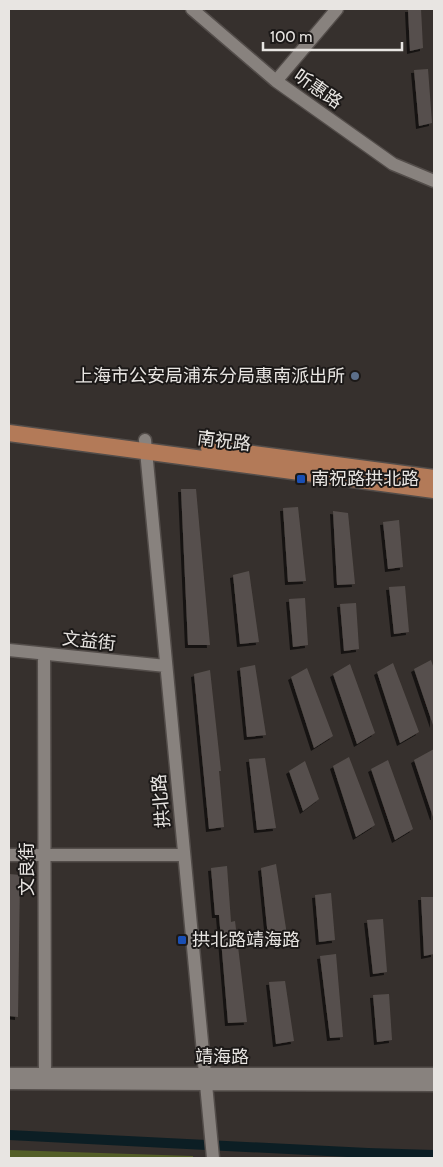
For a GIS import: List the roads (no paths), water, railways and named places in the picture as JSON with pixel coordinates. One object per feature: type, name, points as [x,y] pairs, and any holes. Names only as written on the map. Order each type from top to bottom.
[{"type":"main road","name":"南祝路","points":[[9,422],[145,446],[434,490]]},
{"type":"main road","name":"南祝路","points":[[9,433],[434,478]]},
{"type":"street","name":"听惠路","points":[[192,9],[276,81],[392,164],[434,181]]},
{"type":"street","points":[[276,81],[337,9]]},
{"type":"street","name":"拱北路","points":[[145,446],[213,1158]]},
{"type":"street","name":"文益街","points":[[9,650],[166,666]]},
{"type":"street","name":"文良街","points":[[44,654],[45,1079]]},
{"type":"street","points":[[9,855],[184,855]]},
{"type":"street","name":"靖海路","points":[[9,1074],[45,1079]]},
{"type":"street","name":"靖海路","points":[[205,1080],[434,1074]]},
{"type":"street","name":"靖海路","points":[[9,1083],[45,1079],[434,1085]]},
{"type":"waterway","points":[[9,1135],[434,1155]]},
{"type":"place","name":"上海市公安局浦东分局惠南派出所","points":[[355,376]]},
{"type":"place","name":"南祝路拱北路","points":[[301,479]]},
{"type":"place","name":"拱北路靖海路","points":[[182,940]]}]
